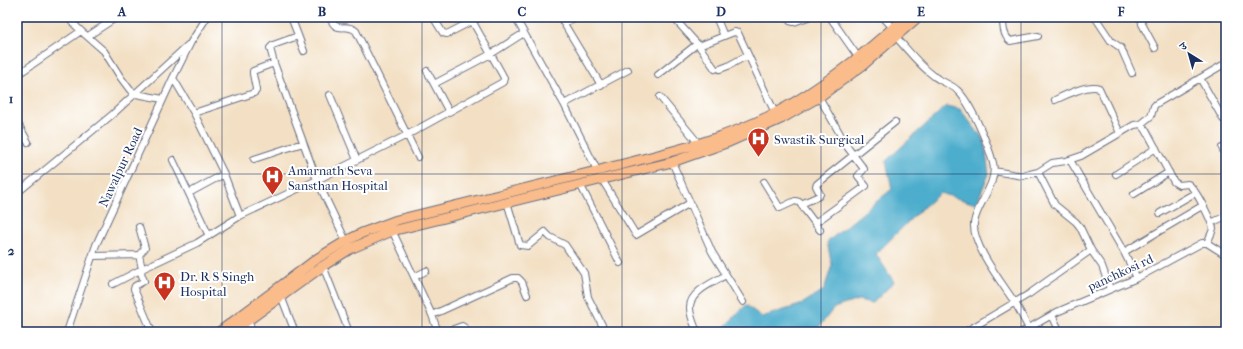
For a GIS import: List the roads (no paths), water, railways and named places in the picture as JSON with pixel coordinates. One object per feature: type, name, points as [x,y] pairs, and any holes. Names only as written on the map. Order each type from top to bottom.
[{"type":"highway","points":[[219,332],[318,258],[346,241],[378,227],[390,227],[507,202],[580,184],[599,174],[672,162],[730,142],[781,119],[819,97],[842,81],[895,32],[905,17]]},
{"type":"highway","points":[[232,332],[323,266],[390,227],[599,174],[684,149],[746,127],[775,113],[806,95],[858,57],[918,17]]},
{"type":"street","points":[[67,17],[104,51],[126,85],[136,94],[163,99]]},
{"type":"street","name":"Nawalpur Road","points":[[67,332],[96,245],[173,78],[191,42],[207,17]]},
{"type":"street","points":[[291,17],[304,52]]},
{"type":"street","points":[[330,17],[334,25],[338,28],[349,27],[356,31],[418,157]]},
{"type":"street","points":[[433,17],[442,33],[447,34],[471,19],[480,17]]},
{"type":"street","points":[[515,17],[564,104],[599,174],[636,235],[690,203]]},
{"type":"street","points":[[560,17],[601,85]]},
{"type":"street","points":[[564,23],[576,17]]},
{"type":"street","points":[[673,17],[717,69],[728,66],[748,55]]},
{"type":"street","points":[[716,17],[724,36]]},
{"type":"street","points":[[787,17],[790,21],[794,22],[808,17]]},
{"type":"street","points":[[830,17],[858,57]]},
{"type":"street","points":[[883,17],[920,64],[934,77],[957,89],[963,97],[984,139],[994,170],[988,189],[976,216],[974,232],[977,241],[992,269],[1007,293],[1015,302],[1030,330]]},
{"type":"street","points":[[1002,17],[1007,40],[1010,41],[1038,36]]},
{"type":"street","points":[[1095,17],[1111,41],[1121,48],[1132,73]]},
{"type":"street","points":[[1141,17],[1140,21],[1155,48]]},
{"type":"street","points":[[88,36],[114,19]]},
{"type":"street","points":[[113,284],[197,243],[240,216],[317,180],[407,135],[503,82],[504,78],[471,19]]},
{"type":"street","points":[[17,75],[81,31]]},
{"type":"street","points":[[658,75],[698,45],[734,32],[738,33],[775,113]]},
{"type":"street","points":[[434,84],[491,54],[524,33]]},
{"type":"street","points":[[298,36],[271,46],[274,63],[317,180],[346,241]]},
{"type":"street","points":[[17,194],[136,94],[191,42]]},
{"type":"street","points":[[194,113],[254,93],[256,89],[253,71],[274,63]]},
{"type":"street","points":[[994,170],[1024,176],[1038,172],[1052,163],[1082,156],[1120,133],[1141,124],[1151,116],[1156,104],[1226,63]]},
{"type":"street","points":[[564,104],[628,70]]},
{"type":"street","points":[[427,71],[449,112]]},
{"type":"street","points":[[173,78],[194,113],[224,174],[240,216]]},
{"type":"street","points":[[1200,78],[1223,118]]},
{"type":"street","points":[[1055,100],[1065,95],[1096,86],[1099,88],[1120,133]]},
{"type":"street","points":[[330,95],[357,160]]},
{"type":"street","points":[[660,97],[699,144]]},
{"type":"street","points":[[815,223],[866,186],[858,176],[864,169],[853,155],[819,97]]},
{"type":"street","points":[[17,122],[28,142]]},
{"type":"street","points":[[801,204],[819,196],[820,194],[816,186],[817,184],[895,122]]},
{"type":"street","points":[[1141,124],[1146,130],[1176,184],[1188,184],[1195,193],[1213,228],[1206,243],[1226,255]]},
{"type":"street","points":[[254,159],[303,144]]},
{"type":"street","points":[[1116,174],[1156,148]]},
{"type":"street","points":[[1222,148],[1226,157]]},
{"type":"street","points":[[173,160],[209,236]]},
{"type":"street","points":[[1070,160],[1124,252],[1137,278]]},
{"type":"street","points":[[672,162],[712,252],[743,302]]},
{"type":"street","points":[[1038,172],[1055,205],[1080,227],[1091,250],[1100,262],[1110,289]]},
{"type":"street","points":[[1134,194],[1169,172]]},
{"type":"street","points":[[189,193],[224,174]]},
{"type":"street","points":[[764,182],[780,208],[795,201],[799,202],[820,230]]},
{"type":"street","points":[[580,184],[620,263]]},
{"type":"street","points":[[1160,213],[1195,193]]},
{"type":"street","points":[[507,202],[520,245],[528,246],[545,232],[550,237],[565,245],[573,255],[584,273],[588,297],[602,325]]},
{"type":"street","points":[[1124,252],[1202,206]]},
{"type":"street","points":[[1211,223],[1226,216]]},
{"type":"street","points":[[93,256],[139,255],[145,248],[139,227]]},
{"type":"street","points":[[390,227],[432,315],[438,332]]},
{"type":"street","name":"panchkosi rd","points":[[1022,332],[1030,330],[1052,315],[1137,278],[1197,245],[1206,243]]},
{"type":"street","points":[[965,332],[1052,279],[1091,250]]},
{"type":"street","points":[[139,255],[142,269],[141,273],[144,281],[135,286],[134,289],[152,332]]},
{"type":"street","points":[[323,266],[349,332]]},
{"type":"street","points":[[414,277],[426,271]]},
{"type":"street","points":[[697,332],[689,306],[691,298],[696,293],[726,275]]},
{"type":"street","points":[[432,315],[513,278],[518,278],[522,282],[527,295]]},
{"type":"street","points":[[281,296],[295,332]]},
{"type":"street","points":[[1052,315],[1060,332]]},
{"type":"street","points":[[248,321],[253,332]]},
{"type":"street","points":[[445,332],[462,326],[467,332]]},
{"type":"street","points":[[1128,332],[1135,330],[1137,332]]},
{"type":"water","points":[[946,106],[960,109],[984,140],[989,174],[976,204],[940,193],[919,211],[876,254],[894,282],[873,303],[858,300],[834,308],[815,332],[719,332],[746,305],[762,317],[800,305],[824,290],[832,265],[827,242],[892,189],[886,161]]},
{"type":"place","name":"Swastik Surgical","points":[[758,158]]},
{"type":"place","name":"Amarnath Seva Sansthan Hospital","points":[[273,196]]},
{"type":"place","name":"Dr. R S Singh Hospital","points":[[164,302]]}]
